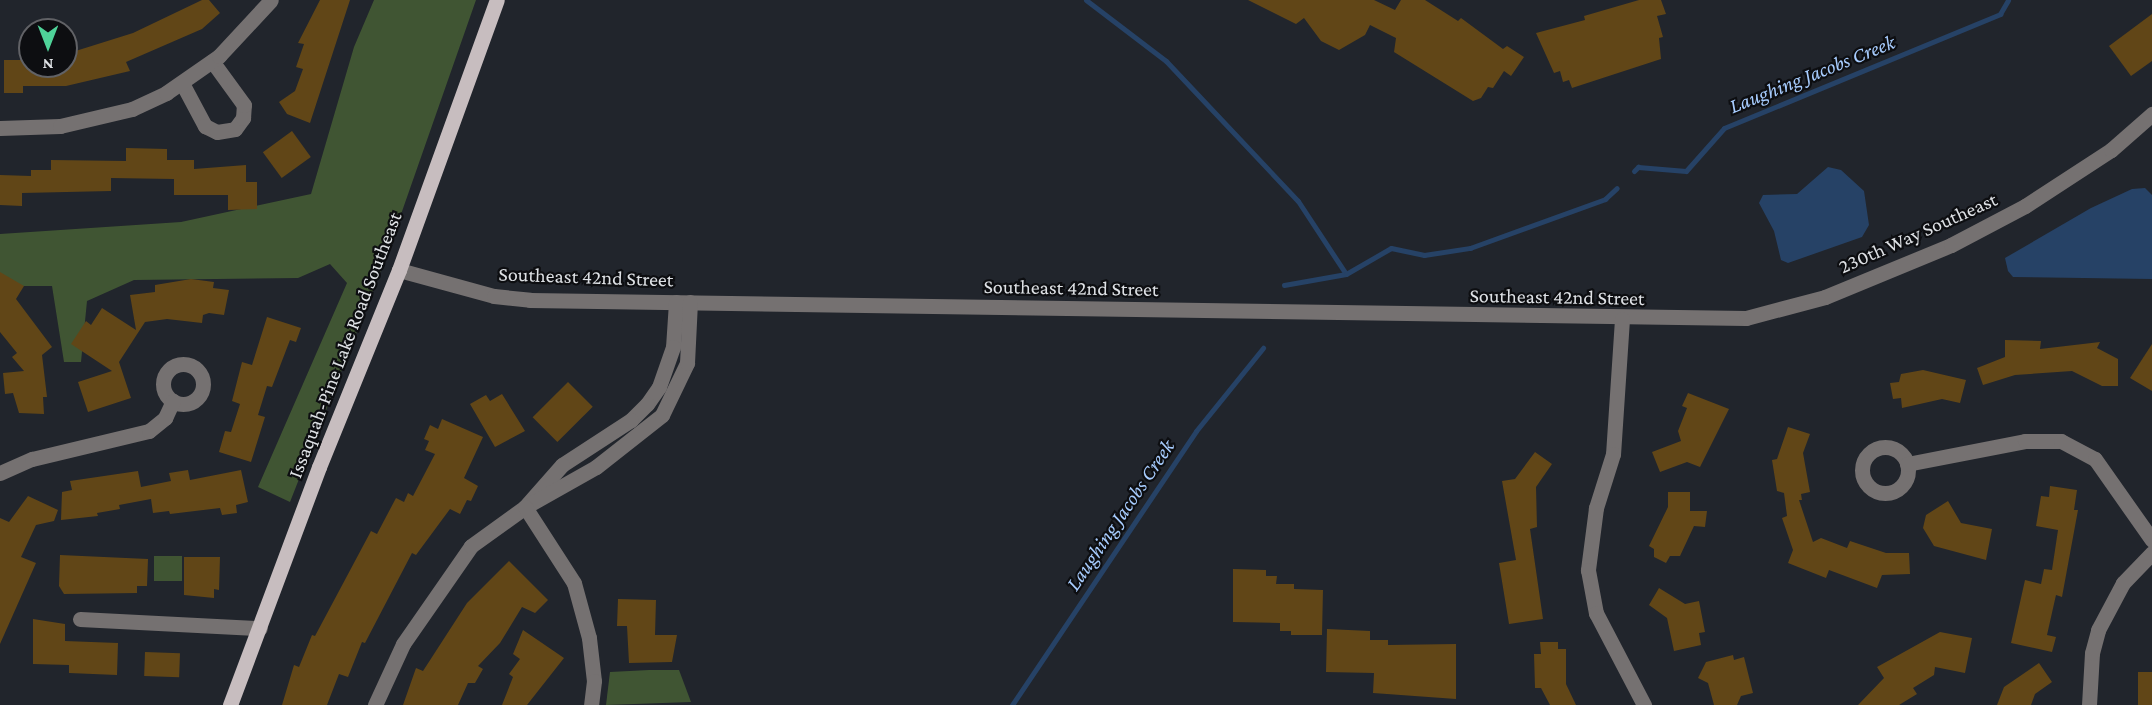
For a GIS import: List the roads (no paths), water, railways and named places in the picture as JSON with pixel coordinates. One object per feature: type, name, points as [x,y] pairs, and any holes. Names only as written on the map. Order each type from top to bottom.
[{"type":"main road","name":"Issaquah-Pine Lake Road Southeast","points":[[230,705],[319,467],[399,270],[497,0]]},
{"type":"street","points":[[0,128],[60,126],[132,108],[196,74],[212,61],[271,0]]},
{"type":"street","points":[[182,83],[206,126],[217,132],[235,129],[243,118],[244,105],[212,61]]},
{"type":"street","name":"230th Way Southeast","points":[[1746,318],[1826,297],[1951,245],[2025,206],[2111,150],[2150,119]]},
{"type":"street","name":"Southeast 42nd Street","points":[[399,270],[494,296],[530,300],[1622,319],[1746,318]]},
{"type":"street","points":[[375,705],[403,644],[471,546],[525,507],[596,467],[662,415],[687,363],[683,302]]},
{"type":"street","points":[[1622,319],[1613,454],[1596,508],[1588,570],[1596,613],[1644,705]]},
{"type":"street","points":[[2,467],[149,431],[165,418],[173,401]]},
{"type":"street","points":[[1907,464],[2025,441],[2061,441],[2095,459],[2152,540]]},
{"type":"street","points":[[525,507],[574,583],[590,638],[594,681],[591,705]]},
{"type":"street","points":[[2089,705],[2092,653],[2106,611],[2123,583],[2152,554]]},
{"type":"street","points":[[80,619],[260,628]]},
{"type":"water","points":[[1828,167],[1841,170],[1864,191],[1869,225],[1862,237],[1788,263],[1781,260],[1774,231],[1759,203],[1763,195],[1797,194]]},
{"type":"water","points":[[2145,188],[2152,195],[2152,279],[2013,277],[2008,271],[2005,258],[2091,208],[2132,189]]},
{"type":"waterway","points":[[1086,0],[1166,61],[1298,201],[1346,274]]},
{"type":"waterway","name":"Laughing Jacobs Creek","points":[[1634,171],[1638,167],[1686,171],[1724,128],[2000,14],[2008,0]]},
{"type":"waterway","name":"Laughing Jacobs Creek","points":[[1284,285],[1346,274],[1391,248],[1424,255],[1470,248],[1605,199],[1617,188]]},
{"type":"waterway","name":"Laughing Jacobs Creek","points":[[1012,705],[1196,431],[1263,348]]}]
